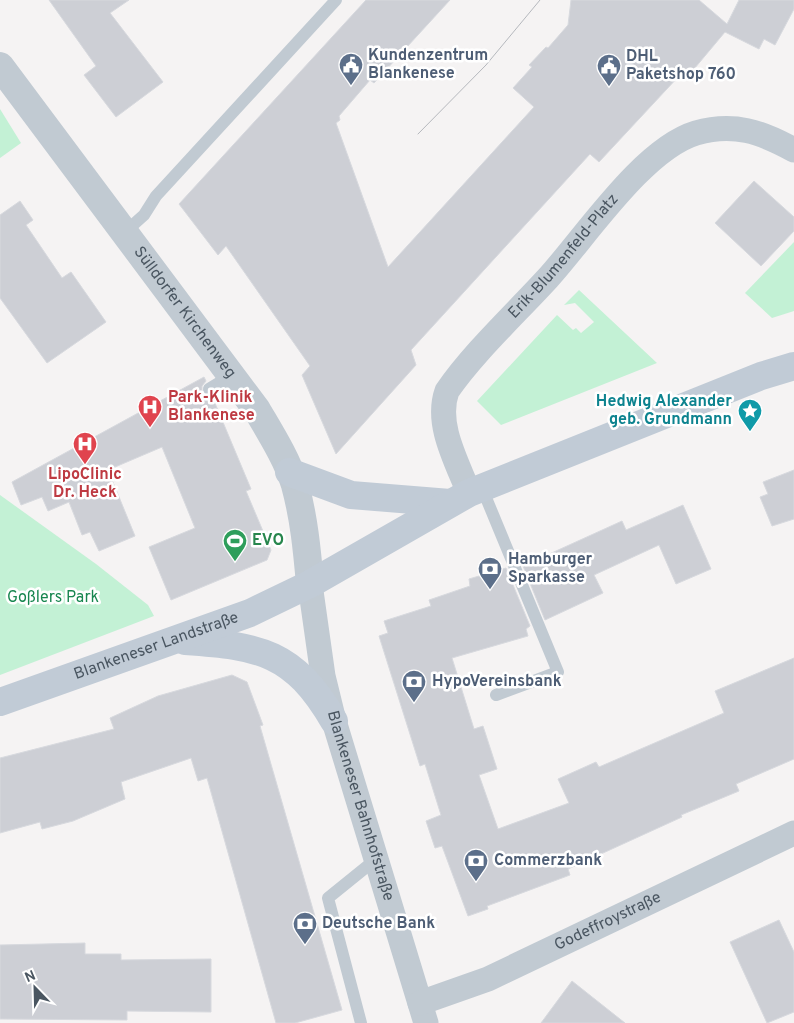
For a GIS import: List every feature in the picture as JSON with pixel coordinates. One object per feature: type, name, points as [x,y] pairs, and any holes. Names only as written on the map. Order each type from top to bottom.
[{"type":"main road","points":[[310,584],[467,495],[761,376],[794,366]]},
{"type":"main road","points":[[289,472],[351,495],[467,495]]},
{"type":"main road","name":"Blankeneser Landstraße","points":[[0,702],[176,641],[250,613],[310,584]]},
{"type":"main road","points":[[176,641],[246,646],[270,655],[308,682],[321,698],[334,721]]},
{"type":"street","name":"Sülldorfer Kirchenweg","points":[[0,66],[170,293],[221,376],[257,410],[289,472],[301,511],[310,584]]},
{"type":"street","name":"Erik-Blumenfeld-Platz","points":[[467,495],[443,420],[443,402],[447,391],[640,172],[665,149],[679,140],[711,130],[729,128],[760,133],[794,150]]},
{"type":"street","name":"Blankeneser Bahnhofstraße","points":[[310,584],[323,676],[334,721],[423,1013]]},
{"type":"street","name":"Godeffroystraße","points":[[423,1013],[488,979],[794,833]]},
{"type":"lane","points":[[125,232],[144,215],[156,196],[336,0]]},
{"type":"lane","points":[[467,495],[558,672],[496,695]]},
{"type":"lane","points":[[361,1023],[328,898],[375,860]]},
{"type":"green space","points":[[0,109],[21,143],[0,158]]},
{"type":"green space","points":[[794,242],[794,311],[772,318],[745,293]]},
{"type":"green space","points":[[579,290],[657,363],[501,425],[477,401],[557,315],[573,330],[576,328],[581,333],[594,322],[575,303],[564,305]]},
{"type":"green space","name":"Goßlers Park","points":[[0,495],[96,564],[148,605],[154,616],[0,675]]},
{"type":"building","points":[[49,0],[129,0],[110,13],[163,82],[116,117],[84,75],[96,66]]},
{"type":"building","points":[[366,0],[450,0],[374,83],[370,80],[339,116],[340,120],[336,123],[388,267],[534,107],[513,88],[532,67],[529,65],[546,47],[548,48],[568,25],[571,0],[699,0],[727,24],[739,0],[794,0],[794,9],[775,45],[764,39],[759,49],[725,32],[684,81],[679,76],[599,162],[590,154],[411,350],[416,365],[336,454],[302,375],[310,366],[226,246],[218,255],[179,204]]},
{"type":"building","points":[[754,181],[794,217],[794,231],[761,266],[715,223]]},
{"type":"building","points":[[20,201],[33,220],[26,225],[62,278],[71,272],[106,322],[47,363],[0,298],[0,215]]},
{"type":"building","points":[[204,377],[206,381],[202,386],[202,393],[206,396],[212,396],[251,489],[246,491],[271,550],[267,560],[171,600],[149,547],[195,528],[162,447],[108,470],[135,536],[99,551],[90,532],[82,535],[69,502],[48,511],[42,497],[21,505],[12,482]]},
{"type":"building","points":[[794,470],[794,519],[772,526],[760,497],[768,494],[763,482]]},
{"type":"building","points":[[683,505],[711,569],[676,584],[659,545],[594,575],[603,593],[545,620],[523,566],[622,521],[626,530]]},
{"type":"building","points":[[506,568],[530,626],[526,629],[528,636],[452,658],[474,729],[483,726],[497,769],[479,775],[498,829],[569,803],[558,779],[596,762],[599,767],[724,713],[715,691],[794,658],[794,759],[736,784],[739,791],[681,815],[682,817],[568,869],[570,875],[487,906],[488,909],[468,916],[442,846],[435,848],[426,821],[441,815],[425,764],[420,766],[379,636],[388,633],[384,621],[431,606],[429,600],[470,586],[469,579]]},
{"type":"building","points":[[232,675],[247,682],[263,725],[260,726],[342,1010],[295,1023],[276,1023],[207,778],[198,781],[191,758],[121,782],[125,799],[73,821],[42,829],[40,822],[0,833],[0,758],[114,729],[110,718],[158,696]]},
{"type":"building","points":[[779,920],[794,952],[794,1012],[767,1023],[730,942]]},
{"type":"building","points":[[85,943],[85,954],[121,954],[121,960],[211,959],[211,1012],[127,1011],[127,1020],[0,1019],[0,945]]},
{"type":"building","points":[[572,981],[625,1023],[541,1023]]},
{"type":"tram line","points":[[418,134],[486,65],[540,0]]},
{"type":"place","name":"Kundenzentrum Blankenese","points":[[351,86]]},
{"type":"place","name":"DHL Paketshop 760","points":[[609,87]]},
{"type":"place","name":"Park-Klinik Blankenese","points":[[150,428]]},
{"type":"place","name":"Hedwig Alexander geb. Grundmann","points":[[750,432]]},
{"type":"place","name":"LipoClinic Dr. Heck","points":[[85,465]]},
{"type":"place","name":"EVO","points":[[235,562]]},
{"type":"place","name":"Hamburger Sparkasse","points":[[490,590]]},
{"type":"place","name":"HypoVereinsbank","points":[[414,703]]},
{"type":"place","name":"Commerzbank","points":[[476,882]]},
{"type":"place","name":"Deutsche Bank","points":[[305,945]]}]
